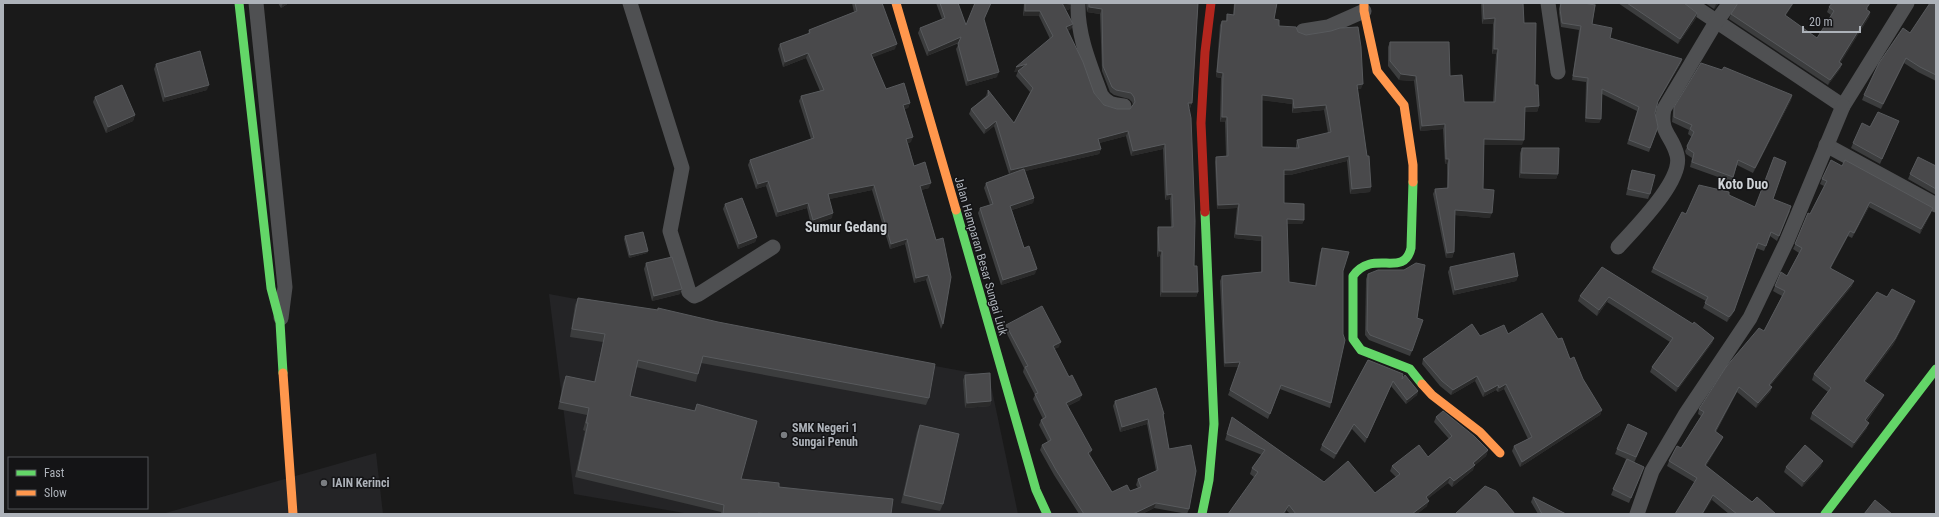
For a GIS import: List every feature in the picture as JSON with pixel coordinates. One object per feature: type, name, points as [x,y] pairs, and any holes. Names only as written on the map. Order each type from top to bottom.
[{"type":"street","points":[[239,3],[271,288],[280,322],[292,514]]},
{"type":"street","points":[[256,3],[285,287],[280,322]]},
{"type":"street","points":[[630,3],[682,168],[670,231],[689,292],[694,296],[699,294],[773,248]]},
{"type":"street","name":"Jalan Hamparan Besar Sungai Liuk","points":[[896,3],[1036,490],[1047,514]]},
{"type":"street","points":[[1078,3],[1081,36],[1101,95],[1105,101],[1112,105],[1124,106]]},
{"type":"street","points":[[1202,514],[1209,480],[1214,424],[1201,123],[1205,52],[1211,3]]},
{"type":"street","points":[[1548,3],[1558,72]]},
{"type":"street","points":[[1689,3],[1843,106]]},
{"type":"street","points":[[1618,247],[1655,204],[1674,176],[1678,164],[1677,154],[1666,134],[1662,120],[1664,108],[1716,22],[1730,3]]},
{"type":"street","points":[[1638,514],[1652,471],[1685,415],[1750,318],[1786,243],[1843,106],[1908,3]]},
{"type":"street","points":[[1303,31],[1328,27],[1364,7],[1377,71],[1404,104],[1413,165],[1411,248],[1409,257],[1402,263],[1366,263],[1357,269],[1354,276],[1353,339],[1361,350],[1410,369],[1432,395],[1480,432],[1500,453]]},
{"type":"street","points":[[1826,145],[1936,204]]},
{"type":"street","points":[[1825,514],[1936,369]]},
{"type":"shaded area","name":"SMK Negeri 1 Sungai Penuh","points":[[549,294],[989,376],[1018,514],[690,514],[574,494]]},
{"type":"shaded area","name":"IAIN Kerinci","points":[[376,453],[383,514],[162,514]]},
{"type":"building","points":[[855,3],[882,3],[897,44],[871,54],[886,89],[904,83],[910,103],[903,105],[913,137],[906,139],[914,166],[925,162],[931,183],[920,186],[936,240],[943,238],[951,277],[943,324],[928,275],[916,278],[907,239],[891,244],[874,185],[828,194],[833,213],[813,220],[808,203],[778,212],[768,181],[758,184],[750,160],[814,138],[801,96],[824,90],[808,53],[785,62],[780,44],[810,33],[809,30],[857,11]]},
{"type":"building","points":[[940,3],[958,3],[966,25],[975,3],[991,3],[984,19],[999,72],[968,81],[958,44],[961,37],[929,51],[920,28],[945,18]]},
{"type":"building","points":[[1025,3],[1062,3],[1073,24],[1066,27],[1083,62],[1094,93],[1104,105],[1117,109],[1130,109],[1135,102],[1134,97],[1131,93],[1116,90],[1112,87],[1103,66],[1102,9],[1089,7],[1089,3],[1198,3],[1192,103],[1188,103],[1191,118],[1195,221],[1194,266],[1197,266],[1198,292],[1162,292],[1162,251],[1159,251],[1158,227],[1173,227],[1172,194],[1167,195],[1165,144],[1133,151],[1128,131],[1098,139],[1101,149],[1011,170],[996,121],[986,129],[971,109],[989,95],[988,90],[1014,123],[1033,88],[1018,71],[1027,64],[1016,67],[1053,36],[1040,11],[1025,11]]},
{"type":"building","points":[[1235,3],[1277,3],[1274,19],[1279,20],[1279,26],[1296,27],[1298,32],[1306,35],[1340,28],[1358,27],[1361,47],[1363,84],[1357,85],[1367,156],[1369,156],[1371,187],[1352,189],[1349,156],[1292,170],[1284,170],[1284,203],[1304,204],[1304,220],[1287,219],[1289,282],[1316,286],[1322,248],[1349,252],[1343,271],[1343,334],[1345,340],[1331,403],[1281,385],[1270,414],[1230,390],[1240,362],[1225,363],[1222,276],[1262,272],[1262,236],[1236,234],[1239,204],[1218,205],[1216,157],[1228,156],[1227,117],[1222,117],[1223,73],[1217,72],[1222,21],[1227,21],[1227,14],[1234,15]],"holes":[[[1262,95],[1293,99],[1294,108],[1326,105],[1331,132],[1297,140],[1299,148],[1262,147]]]},
{"type":"building","points":[[1483,3],[1523,3],[1524,23],[1536,23],[1535,85],[1538,85],[1539,106],[1525,107],[1524,140],[1484,139],[1483,189],[1494,190],[1492,213],[1455,210],[1454,252],[1447,253],[1435,189],[1448,188],[1449,159],[1446,159],[1445,124],[1422,126],[1416,76],[1401,74],[1390,61],[1390,42],[1449,42],[1450,76],[1462,75],[1464,102],[1495,102],[1498,49],[1494,49],[1495,18],[1484,19]]},
{"type":"building","points":[[1561,3],[1584,3],[1595,5],[1592,24],[1612,28],[1610,38],[1682,59],[1658,101],[1655,113],[1658,127],[1650,148],[1629,140],[1639,107],[1602,89],[1601,119],[1586,118],[1588,78],[1573,76],[1581,26],[1562,23],[1560,9]]},
{"type":"building","points":[[1627,3],[1684,3],[1697,13],[1680,39]]},
{"type":"building","points":[[1738,3],[1793,3],[1785,15],[1817,38],[1834,11],[1829,7],[1832,3],[1870,3],[1866,9],[1870,12],[1839,62],[1842,64],[1830,80],[1731,14]]},
{"type":"building","points":[[1930,3],[1936,3],[1936,75],[1906,58],[1883,104],[1864,95],[1879,63],[1903,28],[1910,33]]},
{"type":"building","points":[[200,51],[209,85],[165,97],[156,64]]},
{"type":"building","points":[[1701,63],[1722,70],[1724,67],[1792,95],[1755,168],[1738,160],[1733,177],[1692,162],[1694,153],[1688,149],[1687,146],[1694,132],[1690,129],[1692,125],[1674,117],[1674,107]]},
{"type":"building","points":[[122,85],[135,115],[108,127],[95,97]]},
{"type":"building","points":[[1878,112],[1899,121],[1882,159],[1853,143],[1862,123],[1870,127]]},
{"type":"building","points":[[1522,148],[1559,148],[1558,174],[1521,173]]},
{"type":"building","points":[[1774,157],[1786,162],[1773,199],[1791,206],[1779,236],[1771,232],[1766,246],[1758,243],[1734,311],[1729,317],[1705,303],[1708,297],[1653,268],[1682,212],[1686,214],[1699,185],[1729,192],[1729,195],[1755,207]]},
{"type":"building","points":[[1918,157],[1936,166],[1936,189],[1910,174]]},
{"type":"building","points":[[1831,160],[1842,166],[1845,160],[1933,208],[1921,229],[1870,202],[1854,233],[1850,231],[1830,268],[1854,281],[1769,385],[1772,387],[1758,403],[1739,387],[1715,431],[1723,437],[1705,465],[1752,502],[1757,497],[1776,514],[1737,514],[1713,495],[1702,514],[1675,514],[1697,478],[1669,461],[1677,446],[1681,448],[1704,412],[1699,409],[1726,367],[1759,328],[1764,331],[1785,291],[1775,286],[1781,272],[1787,276],[1802,248],[1795,244],[1808,213],[1810,214],[1827,181],[1822,179]]},
{"type":"building","points":[[1024,169],[1034,198],[1010,206],[1024,248],[1029,246],[1037,269],[1003,280],[980,208],[993,204],[986,183]]},
{"type":"building","points":[[1632,170],[1655,175],[1650,194],[1628,189]]},
{"type":"building","points":[[742,198],[757,237],[739,244],[725,204]]},
{"type":"building","points":[[643,232],[648,251],[630,255],[625,236]]},
{"type":"building","points":[[1514,253],[1518,276],[1455,290],[1450,267]]},
{"type":"building","points":[[672,257],[682,289],[654,296],[646,263]]},
{"type":"building","points":[[1416,263],[1425,265],[1417,318],[1423,320],[1412,351],[1370,335],[1367,330],[1368,274],[1378,270],[1404,270]]},
{"type":"building","points":[[1602,267],[1693,324],[1694,322],[1714,338],[1678,387],[1652,367],[1673,338],[1609,297],[1599,310],[1580,296]]},
{"type":"building","points":[[1892,289],[1915,301],[1895,339],[1864,381],[1884,395],[1865,420],[1869,423],[1854,443],[1812,413],[1831,388],[1814,374],[1877,292],[1887,297]]},
{"type":"building","points":[[578,298],[658,310],[658,308],[718,322],[935,364],[929,398],[703,356],[698,374],[638,360],[630,396],[695,411],[697,404],[757,421],[741,479],[779,483],[779,487],[893,499],[891,514],[723,514],[724,505],[578,470],[588,423],[586,423],[589,408],[560,402],[566,376],[595,382],[605,334],[572,329]]},
{"type":"building","points":[[1042,306],[1061,342],[1053,346],[1069,377],[1072,375],[1082,395],[1066,403],[1092,450],[1088,453],[1112,492],[1127,485],[1130,491],[1141,487],[1138,479],[1158,470],[1148,419],[1122,427],[1115,401],[1156,388],[1164,414],[1169,449],[1191,445],[1196,471],[1189,509],[1156,503],[1133,514],[1084,514],[1042,445],[1051,440],[1041,420],[1046,417],[1035,394],[1038,393],[1025,367],[1028,366],[1006,325]]},
{"type":"building","points":[[1542,313],[1558,339],[1562,338],[1570,359],[1574,357],[1583,379],[1602,410],[1522,462],[1514,446],[1532,437],[1506,384],[1499,388],[1498,385],[1485,392],[1477,376],[1453,390],[1442,381],[1423,359],[1472,324],[1480,336],[1504,325],[1508,334]]},
{"type":"building","points":[[1368,360],[1403,374],[1402,379],[1405,375],[1418,391],[1407,400],[1393,381],[1367,438],[1354,424],[1336,454],[1322,445]]},
{"type":"building","points":[[990,373],[991,401],[967,403],[965,375]]},
{"type":"building","points":[[1443,411],[1474,436],[1488,450],[1473,463],[1475,465],[1454,481],[1450,477],[1426,497],[1429,501],[1412,514],[1296,514],[1289,505],[1283,514],[1228,514],[1258,472],[1252,468],[1265,450],[1227,434],[1232,417],[1324,482],[1348,461],[1375,493],[1400,474],[1392,466],[1419,445],[1428,457],[1452,436],[1436,417]]},
{"type":"building","points":[[1628,424],[1647,433],[1636,457],[1617,449]]},
{"type":"building","points":[[920,425],[959,434],[943,504],[904,495]]},
{"type":"building","points":[[1805,445],[1823,461],[1804,482],[1786,467]]},
{"type":"building","points":[[1627,459],[1644,467],[1631,498],[1613,489]]},
{"type":"building","points":[[1485,486],[1496,491],[1515,514],[1455,514]]},
{"type":"building","points":[[1533,497],[1566,514],[1542,514]]},
{"type":"building","points":[[1875,500],[1892,514],[1864,514]]},
{"type":"traffic: fast","points":[[239,3],[271,288],[280,322],[283,373]]},
{"type":"traffic: fast","points":[[1413,182],[1411,248],[1407,257],[1402,262],[1370,264],[1361,268],[1353,276],[1353,339],[1361,350],[1410,369],[1422,384]]},
{"type":"traffic: fast","points":[[956,210],[1036,490],[1047,514]]},
{"type":"traffic: fast","points":[[1202,514],[1209,480],[1214,424],[1205,212]]},
{"type":"traffic: fast","points":[[1825,514],[1936,369]]},
{"type":"traffic: slow","points":[[896,3],[956,210]]},
{"type":"traffic: slow","points":[[1364,3],[1364,11],[1377,71],[1404,105],[1413,165],[1413,182]]},
{"type":"traffic: slow","points":[[283,373],[293,514]]},
{"type":"traffic: slow","points":[[1422,384],[1432,395],[1480,432],[1500,453]]},
{"type":"traffic: jam","points":[[1205,212],[1201,123],[1205,52],[1211,3]]},
{"type":"place","name":"SMK Negeri 1 Sungai Penuh","points":[[784,435]]},
{"type":"place","name":"IAIN Kerinci","points":[[324,483]]},
{"type":"district","name":"Koto Duo","points":[[1743,184]]},
{"type":"district","name":"Sumur Gedang","points":[[846,227]]}]
